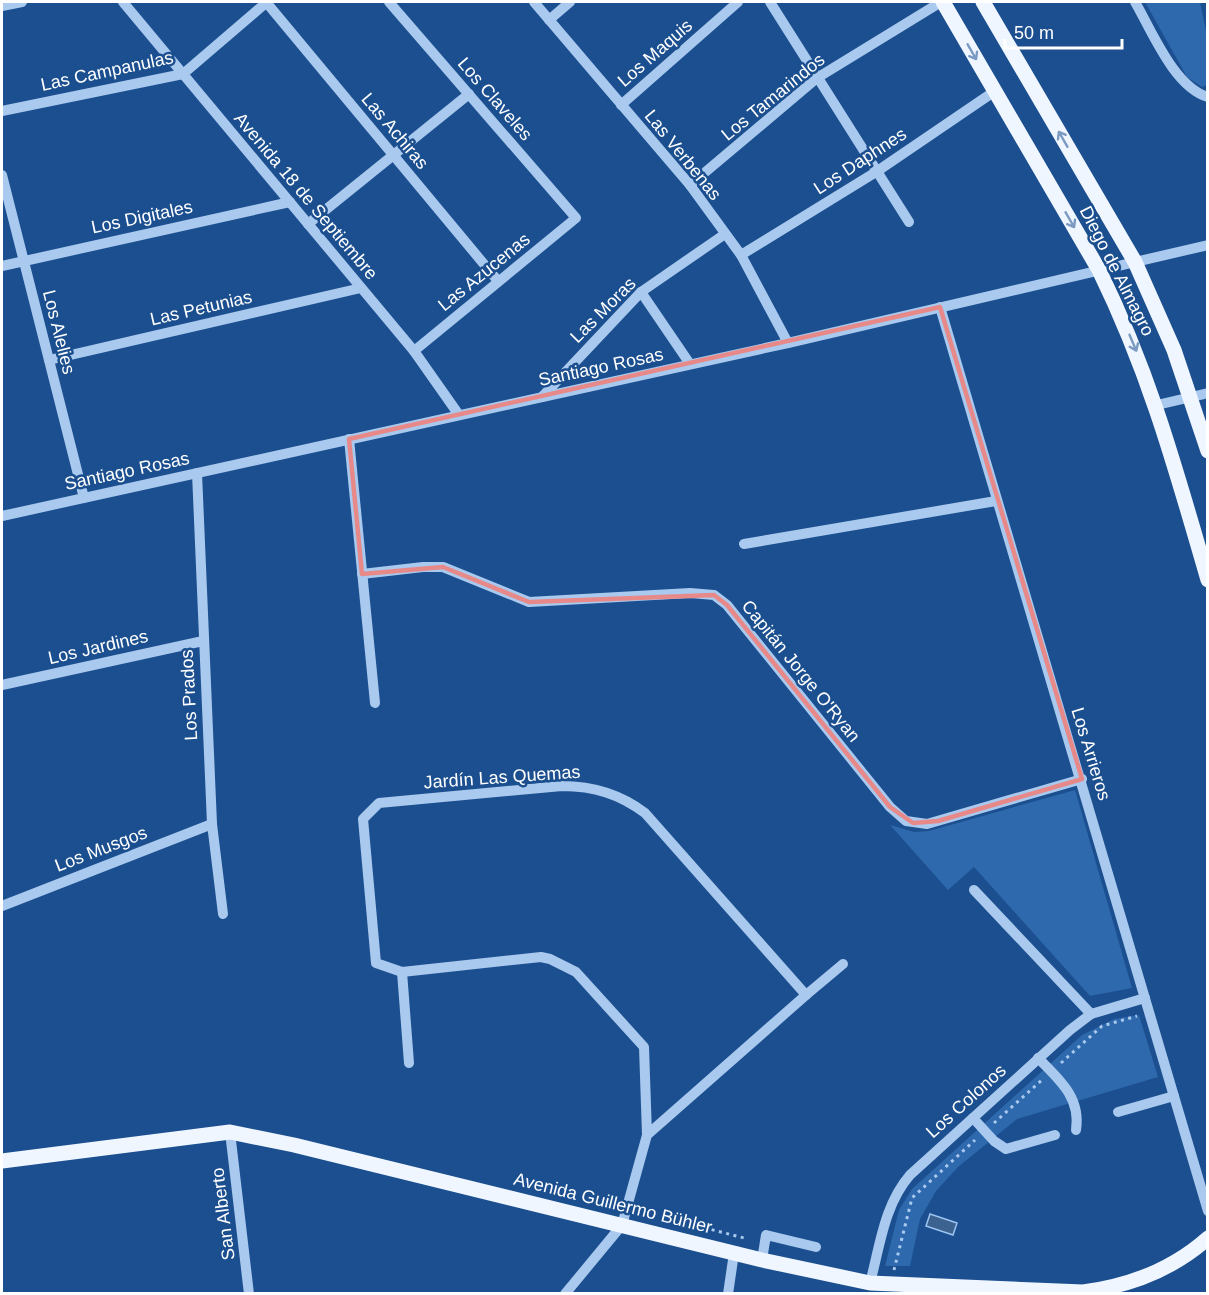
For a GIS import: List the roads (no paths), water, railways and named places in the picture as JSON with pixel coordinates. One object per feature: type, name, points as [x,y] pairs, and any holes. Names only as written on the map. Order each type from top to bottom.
[{"type":"main road","name":"Diego de Almagro","points":[[942,2],[1099,270],[1124,322],[1157,405],[1203,544],[1208,580]]},
{"type":"main road","name":"Diego de Almagro","points":[[983,2],[1135,262],[1162,322],[1191,397],[1208,451]]},
{"type":"main road","name":"Avenida Guillermo Bühler","points":[[2,1161],[230,1132],[762,1260],[870,1283],[1083,1292],[1125,1289],[1168,1266],[1208,1238]]},
{"type":"street","points":[[2,6],[22,2]]},
{"type":"street","name":"Avenida 18 de Septiembre","points":[[123,2],[414,351],[459,415]]},
{"type":"street","name":"Las Campanulas","points":[[2,111],[183,74],[266,2]]},
{"type":"street","name":"Las Achiras","points":[[266,2],[498,281]]},
{"type":"street","name":"Los Claveles","points":[[389,2],[576,218]]},
{"type":"street","name":"Las Verbenas","points":[[534,2],[690,185],[741,255],[788,343]]},
{"type":"street","points":[[549,20],[570,2]]},
{"type":"street","name":"Los Maquis","points":[[621,105],[738,2]]},
{"type":"street","points":[[770,2],[909,222]]},
{"type":"street","name":"Los Tamarindos","points":[[690,185],[817,78],[942,2]]},
{"type":"street","points":[[1135,2],[1179,77],[1193,91],[1208,97]]},
{"type":"street","name":"Los Daphnes","points":[[741,255],[876,172],[995,91]]},
{"type":"street","points":[[308,225],[469,94]]},
{"type":"street","name":"Los Alelies","points":[[2,175],[84,498]]},
{"type":"street","name":"Los Digitales","points":[[2,266],[290,202]]},
{"type":"street","name":"Las Azucenas","points":[[414,351],[576,218]]},
{"type":"street","name":"Las Moras","points":[[542,397],[641,292],[725,234]]},
{"type":"street","name":"Santiago Rosas","points":[[2,516],[788,343],[1208,245]]},
{"type":"street","name":"Las Petunias","points":[[49,360],[361,288]]},
{"type":"street","points":[[641,292],[690,364]]},
{"type":"street","name":"Los Arrieros","points":[[940,307],[996,501],[1082,779],[1208,1211]]},
{"type":"street","points":[[1157,405],[1208,393]]},
{"type":"street","points":[[349,439],[375,703]]},
{"type":"street","name":"Los Prados","points":[[197,473],[212,824],[223,914]]},
{"type":"street","points":[[744,544],[996,501]]},
{"type":"street","name":"Capitán Jorge O'Ryan","points":[[362,574],[443,567],[529,602],[700,592],[714,595],[728,605],[890,807],[900,817],[913,823],[938,822],[1082,779]]},
{"type":"street","name":"Los Jardines","points":[[2,686],[203,641]]},
{"type":"street","name":"Jardín Las Quemas","points":[[622,1225],[647,1135],[644,1047],[568,966],[541,957],[402,972],[376,963],[363,819],[379,803],[578,786],[614,794],[645,813],[806,995]]},
{"type":"street","name":"Los Musgos","points":[[2,906],[212,824]]},
{"type":"street","points":[[974,890],[1091,1014]]},
{"type":"street","points":[[647,1135],[843,964]]},
{"type":"street","points":[[402,972],[410,1063]]},
{"type":"street","name":"Los Colonos","points":[[870,1283],[888,1212],[897,1191],[910,1175],[1038,1058],[1091,1014],[1145,998]]},
{"type":"street","points":[[1038,1058],[1052,1071],[1075,1102],[1077,1130]]},
{"type":"street","points":[[1118,1112],[1174,1096]]},
{"type":"street","points":[[973,1118],[998,1145],[1006,1149],[1055,1136]]},
{"type":"street","name":"San Alberto","points":[[230,1132],[249,1293]]},
{"type":"street","points":[[565,1293],[622,1225]]},
{"type":"street","points":[[762,1260],[766,1235],[816,1247]]},
{"type":"street","points":[[728,1293],[734,1253]]}]
